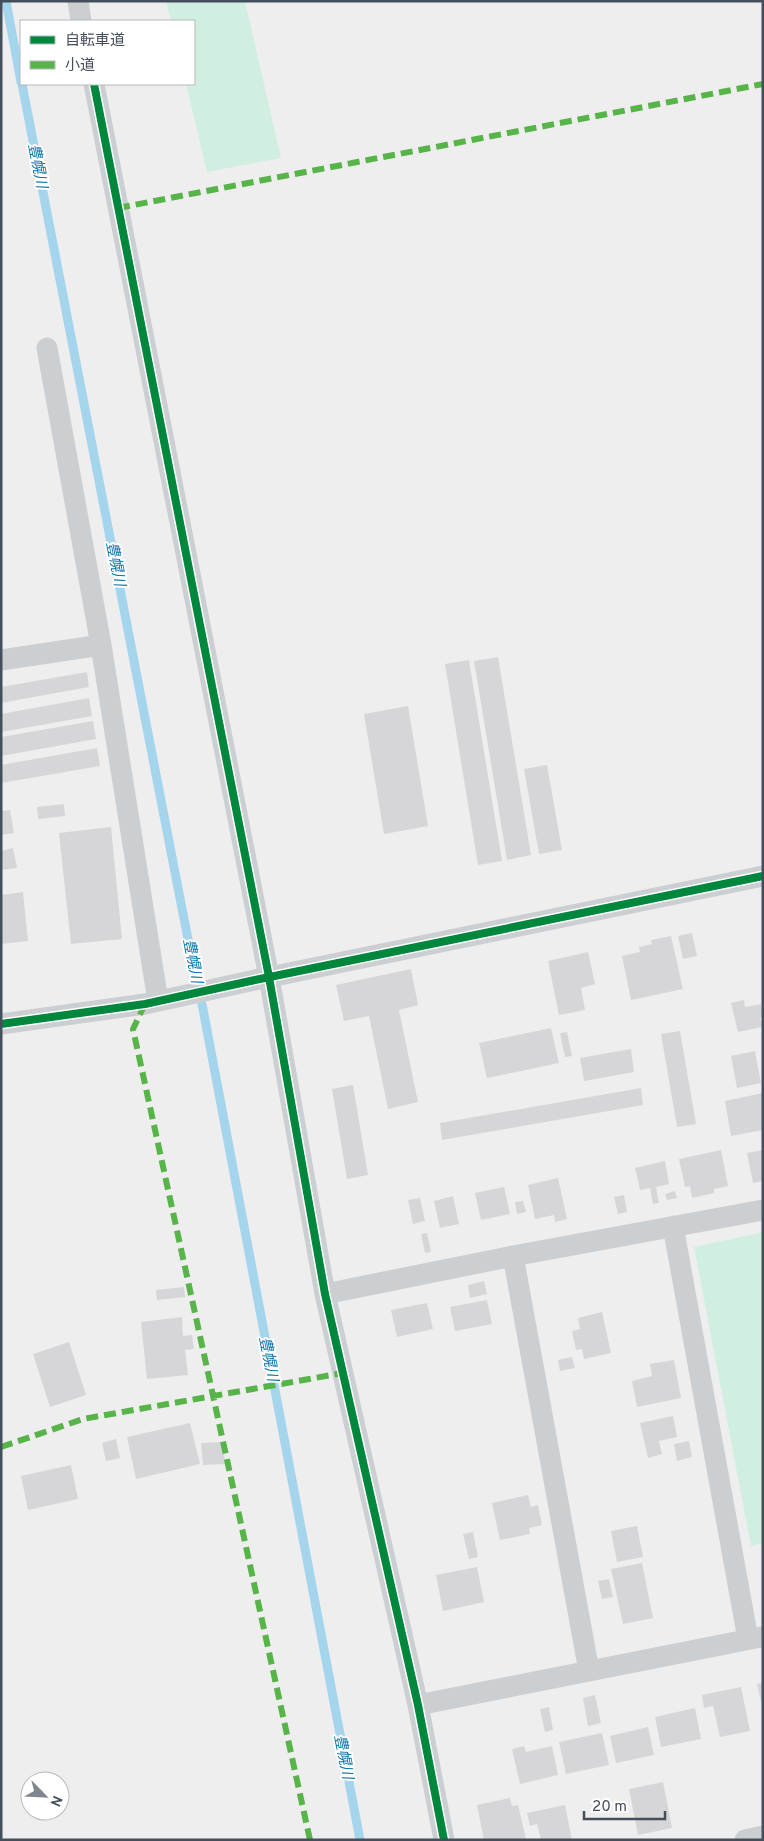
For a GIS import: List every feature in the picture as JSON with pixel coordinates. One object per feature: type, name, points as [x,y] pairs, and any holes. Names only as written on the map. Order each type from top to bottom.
[{"type":"street","points":[[78,1],[82,20]]},
{"type":"street","points":[[94,85],[262,979],[325,1294],[418,1705],[444,1840]]},
{"type":"street","points":[[47,348],[101,645],[158,1001]]},
{"type":"street","points":[[1,660],[101,645]]},
{"type":"street","points":[[1,1024],[145,1004],[763,876]]},
{"type":"street","points":[[325,1294],[513,1256],[763,1210]]},
{"type":"street","points":[[418,1705],[756,1638],[672,1226]]},
{"type":"street","points":[[513,1256],[589,1671]]},
{"type":"street","points":[[745,1840],[763,1836]]},
{"type":"green space","points":[[166,1],[245,1],[281,158],[207,172],[186,85],[195,85],[195,20],[171,20]]},
{"type":"green space","points":[[763,1232],[763,1543],[751,1546],[694,1247]]},
{"type":"building","points":[[498,657],[531,855],[507,860],[474,661]]},
{"type":"building","points":[[469,660],[502,861],[478,865],[445,664]]},
{"type":"building","points":[[87,672],[89,687],[1,703],[1,687]]},
{"type":"building","points":[[89,698],[92,716],[1,732],[1,714]]},
{"type":"building","points":[[408,706],[428,826],[384,834],[364,714]]},
{"type":"building","points":[[93,721],[96,739],[1,756],[1,737]]},
{"type":"building","points":[[97,748],[100,766],[1,783],[1,765]]},
{"type":"building","points":[[547,765],[562,850],[539,854],[524,769]]},
{"type":"building","points":[[64,804],[65,816],[38,819],[37,807]]},
{"type":"building","points":[[10,810],[14,833],[1,835],[1,811]]},
{"type":"building","points":[[111,827],[122,939],[71,944],[59,833]]},
{"type":"building","points":[[13,848],[17,868],[1,870],[1,851]]},
{"type":"building","points":[[23,892],[28,941],[1,944],[1,895]]},
{"type":"building","points":[[692,933],[697,956],[683,959],[678,936]]},
{"type":"building","points":[[671,936],[683,989],[631,1000],[622,956],[640,952],[639,947],[652,944],[651,940]]},
{"type":"building","points":[[588,952],[595,984],[581,988],[585,1010],[559,1015],[548,961]]},
{"type":"building","points":[[411,969],[418,1005],[399,1010],[418,1102],[388,1109],[369,1016],[344,1021],[336,985]]},
{"type":"building","points":[[744,1000],[745,1007],[761,1004],[763,1017],[760,1017],[762,1027],[738,1032],[731,1003]]},
{"type":"building","points":[[551,1028],[559,1063],[487,1078],[479,1043]]},
{"type":"building","points":[[680,1031],[696,1124],[677,1127],[661,1034]]},
{"type":"building","points":[[567,1032],[572,1056],[565,1057],[560,1033]]},
{"type":"building","points":[[631,1049],[634,1072],[584,1081],[580,1058]]},
{"type":"building","points":[[755,1051],[761,1083],[737,1088],[731,1056]]},
{"type":"building","points":[[353,1085],[368,1175],[347,1179],[332,1089]]},
{"type":"building","points":[[641,1088],[643,1105],[442,1140],[440,1123]]},
{"type":"building","points":[[763,1093],[763,1130],[731,1136],[725,1101]]},
{"type":"building","points":[[721,1150],[728,1186],[714,1189],[714,1193],[692,1198],[690,1186],[685,1187],[679,1159]]},
{"type":"building","points":[[763,1150],[763,1181],[753,1183],[747,1153]]},
{"type":"building","points":[[665,1161],[669,1184],[656,1187],[659,1203],[653,1204],[650,1188],[640,1190],[635,1168]]},
{"type":"building","points":[[558,1178],[567,1219],[555,1222],[554,1215],[535,1219],[528,1185]]},
{"type":"building","points":[[504,1187],[510,1214],[481,1220],[475,1193]]},
{"type":"building","points":[[675,1191],[677,1198],[667,1200],[665,1194]]},
{"type":"building","points":[[624,1195],[627,1212],[618,1214],[614,1197]]},
{"type":"building","points":[[453,1196],[459,1224],[440,1228],[434,1201]]},
{"type":"building","points":[[420,1198],[425,1221],[413,1224],[408,1200]]},
{"type":"building","points":[[523,1201],[526,1212],[517,1214],[515,1202]]},
{"type":"building","points":[[427,1233],[431,1252],[425,1253],[421,1234]]},
{"type":"building","points":[[484,1281],[487,1294],[470,1298],[468,1285]]},
{"type":"building","points":[[184,1287],[185,1297],[157,1300],[156,1290]]},
{"type":"building","points":[[487,1300],[492,1324],[455,1331],[450,1307]]},
{"type":"building","points":[[427,1303],[433,1329],[397,1337],[391,1310]]},
{"type":"building","points":[[602,1312],[611,1353],[584,1359],[582,1349],[576,1350],[572,1331],[580,1329],[578,1318]]},
{"type":"building","points":[[182,1317],[183,1336],[192,1335],[194,1349],[185,1350],[188,1375],[147,1379],[141,1322]]},
{"type":"building","points":[[69,1342],[86,1395],[50,1407],[33,1354]]},
{"type":"building","points":[[572,1357],[575,1368],[560,1371],[558,1360]]},
{"type":"building","points":[[674,1360],[681,1398],[637,1407],[632,1381],[652,1376],[650,1364]]},
{"type":"building","points":[[673,1416],[677,1437],[659,1441],[662,1454],[648,1458],[640,1423]]},
{"type":"building","points":[[190,1423],[200,1464],[136,1479],[127,1437]]},
{"type":"building","points":[[116,1439],[120,1458],[106,1461],[102,1443]]},
{"type":"building","points":[[689,1441],[692,1457],[677,1461],[674,1444]]},
{"type":"building","points":[[223,1442],[225,1464],[203,1465],[201,1443]]},
{"type":"building","points":[[71,1465],[78,1499],[28,1510],[21,1476]]},
{"type":"building","points":[[528,1495],[531,1507],[538,1505],[542,1525],[529,1528],[530,1534],[500,1540],[492,1503]]},
{"type":"building","points":[[637,1526],[643,1557],[617,1562],[611,1531]]},
{"type":"building","points":[[473,1532],[478,1557],[469,1559],[463,1534]]},
{"type":"building","points":[[642,1563],[653,1618],[623,1624],[611,1569]]},
{"type":"building","points":[[477,1567],[484,1602],[443,1611],[436,1575]]},
{"type":"building","points":[[609,1579],[613,1597],[602,1599],[598,1581]]},
{"type":"building","points":[[763,1683],[763,1706],[762,1706],[757,1684]]},
{"type":"building","points":[[741,1687],[750,1731],[720,1737],[713,1706],[704,1708],[702,1695]]},
{"type":"building","points":[[595,1695],[601,1723],[588,1726],[583,1698]]},
{"type":"building","points":[[549,1707],[553,1730],[545,1732],[540,1709]]},
{"type":"building","points":[[695,1708],[701,1739],[661,1747],[655,1717]]},
{"type":"building","points":[[648,1727],[654,1755],[616,1763],[610,1736]]},
{"type":"building","points":[[602,1733],[609,1765],[566,1774],[559,1742]]},
{"type":"building","points":[[524,1746],[526,1752],[552,1746],[558,1775],[520,1784],[512,1749]]},
{"type":"building","points":[[663,1782],[672,1828],[638,1835],[629,1789]]},
{"type":"building","points":[[510,1798],[512,1806],[518,1805],[526,1839],[484,1840],[477,1805]]},
{"type":"building","points":[[565,1805],[572,1840],[541,1840],[537,1824],[530,1826],[527,1813]]},
{"type":"waterway","name":"豊幌川","points":[[6,1],[20,77]]},
{"type":"waterway","name":"豊幌川","points":[[22,85],[203,1009],[360,1840]]},
{"type":"marked path","points":[[118,208],[763,84]]},
{"type":"marked path","points":[[145,1004],[133,1029],[310,1840]]},
{"type":"marked path","points":[[1,1447],[83,1419],[343,1373]]},
{"type":"cycle path","points":[[94,85],[269,977],[325,1294],[418,1705],[444,1840]]},
{"type":"cycle path","points":[[1,1024],[145,1004],[763,876]]}]
